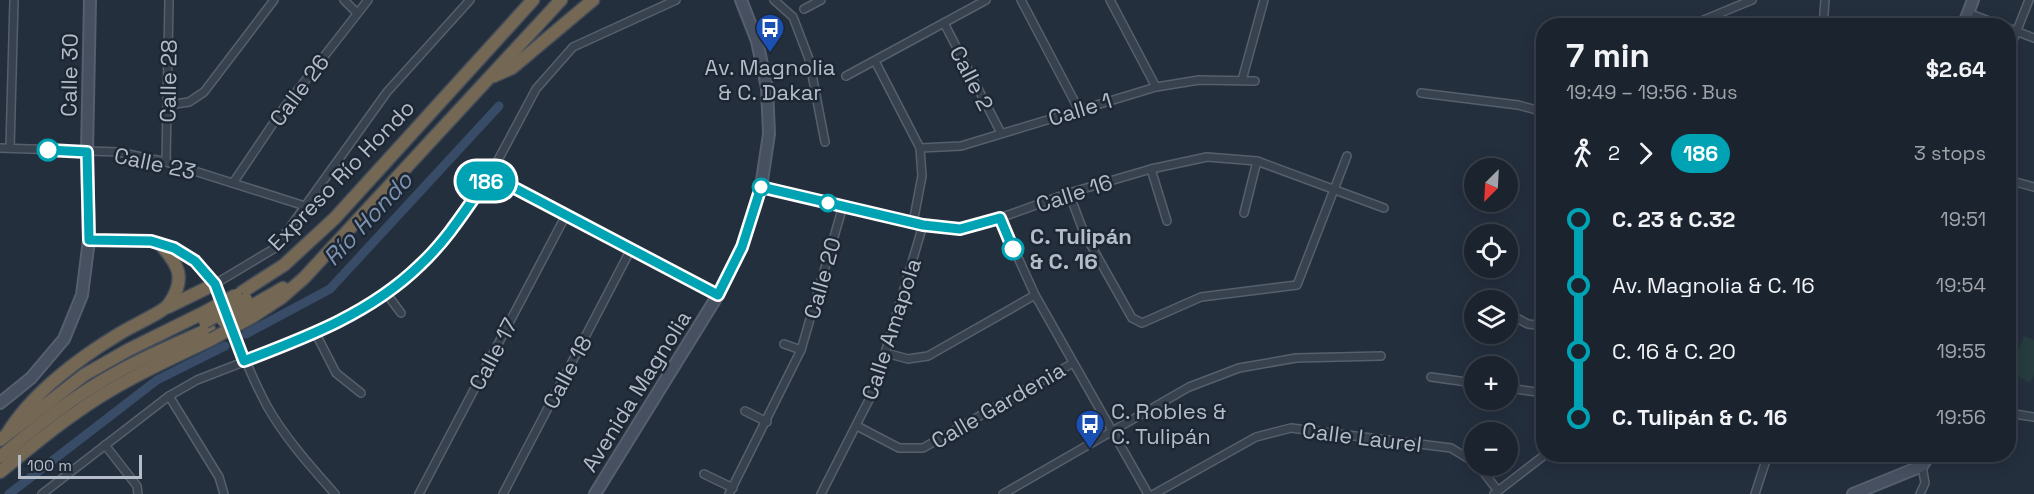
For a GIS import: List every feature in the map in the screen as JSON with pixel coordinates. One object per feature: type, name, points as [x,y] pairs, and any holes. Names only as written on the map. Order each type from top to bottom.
[{"type":"highway","points":[[505,31],[510,16],[521,0]]},
{"type":"highway","name":"Expreso Río Hondo","points":[[4,437],[84,375],[128,350],[207,326],[248,304],[269,276],[300,252],[335,218],[533,0]]},
{"type":"highway","name":"Expreso Río Hondo","points":[[0,472],[77,412],[99,397],[147,371],[207,326],[248,304],[281,298],[317,265],[561,0]]},
{"type":"highway","points":[[490,78],[512,68],[593,0]]},
{"type":"highway","points":[[160,244],[176,263],[179,276],[176,290],[168,306]]},
{"type":"highway","points":[[4,437],[17,417],[90,351],[168,306],[215,284]]},
{"type":"highway","points":[[0,448],[52,406],[85,384],[142,352],[207,326]]},
{"type":"highway","points":[[0,457],[52,414],[97,384],[207,326]]},
{"type":"street","points":[[10,148],[14,0]]},
{"type":"street","name":"Calle 30","points":[[0,403],[32,378],[64,339],[82,295],[89,240],[87,152],[90,0]]},
{"type":"street","name":"Calle 28","points":[[166,162],[169,0]]},
{"type":"street","points":[[168,105],[189,102],[204,92],[274,0]]},
{"type":"street","points":[[344,0],[357,13]]},
{"type":"street","name":"Calle 26","points":[[233,183],[283,109],[368,0]]},
{"type":"street","points":[[215,284],[275,248],[387,92],[470,0]]},
{"type":"street","points":[[42,494],[169,396],[196,380],[316,333],[386,293],[420,266],[451,232],[490,175],[536,89],[573,47],[676,0]]},
{"type":"street","name":"Avenida Magnolia","points":[[595,494],[718,295],[742,247],[761,187],[769,134],[767,88],[757,41],[743,0]]},
{"type":"street","points":[[774,0],[793,17],[809,59],[825,142]]},
{"type":"street","points":[[804,9],[821,0]]},
{"type":"street","points":[[846,76],[986,0]]},
{"type":"street","points":[[1021,0],[1079,110]]},
{"type":"street","points":[[1110,0],[1156,87]]},
{"type":"street","points":[[1242,80],[1264,0]]},
{"type":"street","points":[[1708,18],[1752,0]]},
{"type":"street","points":[[1823,18],[1825,0]]},
{"type":"street","points":[[1966,18],[1973,0]]},
{"type":"street","points":[[2029,0],[2017,31],[2034,38]]},
{"type":"street","points":[[1968,13],[1981,18]]},
{"type":"street","name":"Calle 2","points":[[944,23],[1001,133]]},
{"type":"street","points":[[875,61],[920,148],[922,176],[913,223]]},
{"type":"street","name":"Calle 1","points":[[920,148],[961,146],[1156,87],[1199,80],[1255,81]]},
{"type":"street","points":[[1421,93],[1518,105],[1536,110]]},
{"type":"street","name":"Calle 23","points":[[0,148],[118,152],[166,162],[304,206]]},
{"type":"street","points":[[1069,193],[1084,233],[1132,318],[1142,323],[1201,297],[1297,285],[1347,156]]},
{"type":"street","name":"Calle 16","points":[[761,187],[913,223],[960,229],[1151,169],[1207,157],[1257,161],[1384,208]]},
{"type":"street","points":[[1244,213],[1257,161]]},
{"type":"street","points":[[1151,169],[1167,221]]},
{"type":"street","points":[[490,175],[718,295]]},
{"type":"street","points":[[2016,182],[2034,187]]},
{"type":"street","name":"Calle 20","points":[[704,474],[731,491],[767,422],[801,350],[843,206]]},
{"type":"street","name":"Calle 17","points":[[419,494],[566,215]]},
{"type":"street","points":[[1000,218],[1035,295],[1148,494]]},
{"type":"street","name":"Calle Amapola","points":[[821,494],[874,390],[923,225]]},
{"type":"street","points":[[89,240],[151,241],[174,248],[195,261],[215,284],[244,361],[268,408],[308,464],[335,494]]},
{"type":"street","name":"Calle 18","points":[[503,494],[631,249]]},
{"type":"street","points":[[386,293],[400,313]]},
{"type":"street","points":[[886,353],[908,359],[928,356],[1035,295]]},
{"type":"street","points":[[1518,319],[1536,325]]},
{"type":"street","points":[[316,333],[336,373],[361,393]]},
{"type":"street","name":"Calle 20","points":[[784,344],[801,350]]},
{"type":"street","points":[[1003,494],[1189,387],[1239,368],[1296,358],[1381,356]]},
{"type":"street","name":"Calle Gardenia","points":[[857,426],[899,448],[923,448],[1073,363]]},
{"type":"street","points":[[1431,377],[1464,382]]},
{"type":"street","points":[[1518,389],[1536,392]]},
{"type":"street","points":[[169,396],[219,477],[224,494]]},
{"type":"street","points":[[745,411],[767,422]]},
{"type":"street","points":[[2016,414],[2034,417]]},
{"type":"street","name":"Calle Laurel","points":[[1154,494],[1256,437],[1291,428],[1451,448],[1464,456]]},
{"type":"street","points":[[105,445],[137,486],[138,494]]},
{"type":"street","points":[[1485,476],[1496,492],[1536,462]]},
{"type":"street","points":[[1755,494],[1765,462]]},
{"type":"street","points":[[1853,494],[1922,466],[1925,462]]},
{"type":"street","points":[[1920,494],[1925,483],[1922,466]]},
{"type":"green space","points":[[2024,336],[2034,340],[2034,375],[2030,383],[2016,376],[2016,355]]},
{"type":"waterway","name":"Río Hondo","points":[[246,334],[330,289],[499,106]]},
{"type":"waterway","name":"Río Hondo","points":[[9,494],[157,380],[225,346]]},
{"type":"bus line","name":"186","points":[[48,150],[87,152],[89,240],[151,241],[174,248],[195,261],[215,284],[244,361],[336,324],[386,293],[420,266],[451,232],[490,175],[718,295],[742,247],[761,187],[923,225],[960,229],[1000,218],[1013,249]]},
{"type":"place","name":"Av. Magnolia & C. Dakar","points":[[770,54]]},
{"type":"place","name":"C. Tulipán & C. 16","points":[[1013,249]]},
{"type":"place","name":"C. Robles & C. Tulipán","points":[[1090,450]]}]
